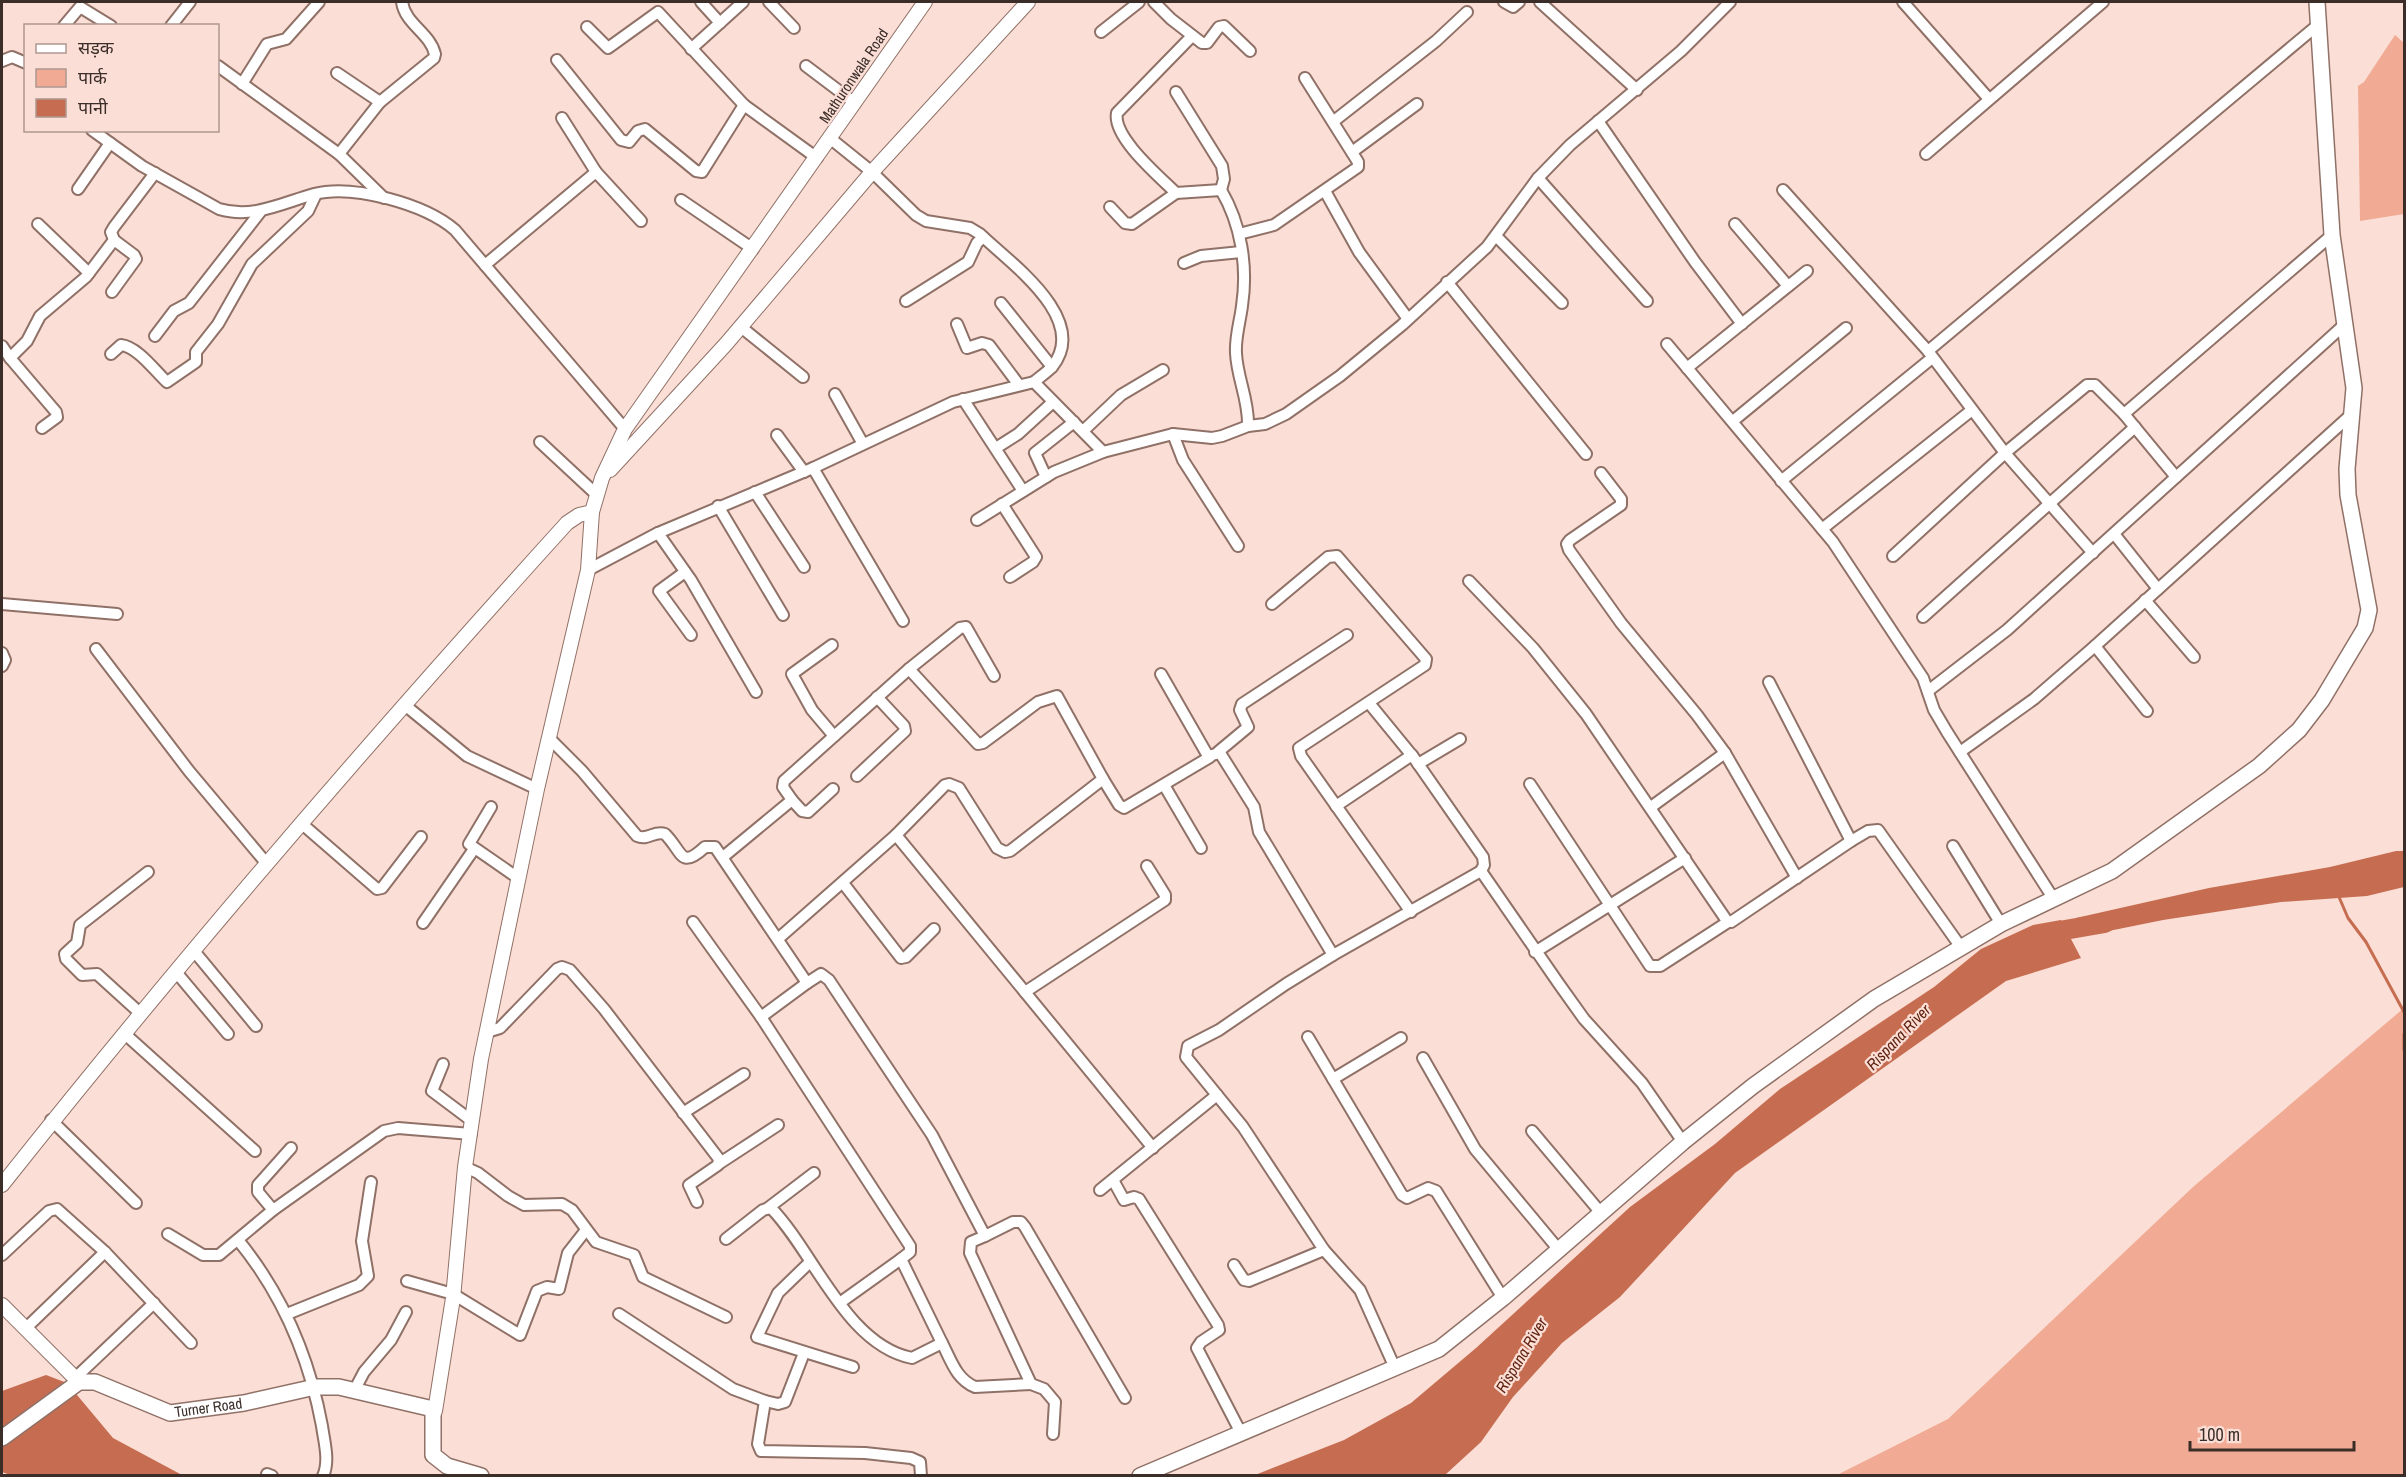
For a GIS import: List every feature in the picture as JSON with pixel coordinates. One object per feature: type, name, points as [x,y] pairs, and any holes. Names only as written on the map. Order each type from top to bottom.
[{"type":"main road","points":[[1140,1476],[1439,1349],[1503,1298],[1683,1142],[1753,1086],[1874,999],[1960,946],[2053,898],[2112,871],[2259,766],[2299,730],[2322,700],[2365,628],[2369,610],[2348,495],[2347,469],[2354,388],[2343,326],[2332,235],[2317,2]]},
{"type":"main road","points":[[2,1438],[76,1381]]},
{"type":"main road","name":"Turner Road","points":[[76,1381],[95,1382],[170,1413],[244,1403],[315,1387],[339,1387],[435,1411]]},
{"type":"main road","points":[[435,1411],[433,1455],[447,1466],[481,1476]]},
{"type":"street","points":[[173,24],[190,2]]},
{"type":"street","points":[[242,84],[267,44],[286,39],[319,2]]},
{"type":"street","points":[[339,154],[380,102],[429,63],[435,54],[431,43],[408,17],[402,2]]},
{"type":"street","points":[[701,2],[720,23]]},
{"type":"street","points":[[691,49],[743,2]]},
{"type":"street","points":[[769,2],[794,28]]},
{"type":"street","name":"Mathuronwala Road","points":[[435,1411],[453,1294],[465,1167],[487,1032],[537,789],[588,570],[592,512],[602,478],[625,429],[831,139],[925,2]]},
{"type":"street","points":[[602,478],[741,327],[872,172],[1028,2]]},
{"type":"street","points":[[1101,32],[1138,2]]},
{"type":"street","points":[[1154,2],[1192,36],[1206,45],[1219,27],[1224,26],[1250,51]]},
{"type":"street","points":[[1504,2],[1513,7],[1519,2]]},
{"type":"street","points":[[1540,2],[1637,90]]},
{"type":"street","points":[[977,520],[1046,477],[1103,452],[1173,434],[1212,438],[1248,426],[1265,424],[1286,414],[1340,376],[1408,319],[1496,236],[1538,178],[1598,121],[1637,90],[1730,2]]},
{"type":"street","points":[[1903,2],[1989,99]]},
{"type":"street","points":[[1926,154],[2103,2]]},
{"type":"street","points":[[65,24],[75,4],[108,24]]},
{"type":"street","points":[[587,27],[609,48],[658,12],[744,105],[817,158]]},
{"type":"street","points":[[1334,121],[1436,41],[1467,12]]},
{"type":"street","points":[[1782,481],[2319,24]]},
{"type":"street","points":[[1176,193],[1135,151],[1120,131],[1116,119],[1117,113],[1144,83],[1192,36]]},
{"type":"street","points":[[2,61],[12,57],[24,62]]},
{"type":"street","points":[[557,60],[621,140],[629,142],[642,129],[649,130],[699,173],[704,169],[744,105]]},
{"type":"street","points":[[806,66],[855,103]]},
{"type":"street","points":[[219,67],[339,154],[384,198]]},
{"type":"street","points":[[338,73],[380,102]]},
{"type":"street","points":[[1239,234],[1274,225],[1358,167],[1334,121],[1305,78]]},
{"type":"street","points":[[1176,92],[1222,166],[1224,179],[1221,190],[1234,212],[1239,234],[1242,306],[1235,349],[1247,407],[1248,426]]},
{"type":"street","points":[[1352,152],[1417,104]]},
{"type":"street","points":[[562,118],[596,172],[641,221]]},
{"type":"street","points":[[1598,121],[1695,262],[1742,324]]},
{"type":"street","points":[[78,189],[109,138],[155,173],[219,209],[233,213],[261,211],[316,194],[341,193],[384,198],[412,206],[444,221],[485,265],[534,326],[625,429]]},
{"type":"street","points":[[588,570],[658,533],[808,470],[963,399],[1034,382],[1052,366],[1061,341],[1056,312],[1046,297],[983,237],[970,228],[926,221],[916,215],[872,172],[831,139]]},
{"type":"street","points":[[485,265],[596,172]]},
{"type":"street","points":[[112,292],[136,259],[111,236],[114,227],[155,173]]},
{"type":"street","points":[[1538,178],[1647,301]]},
{"type":"street","points":[[1110,207],[1125,223],[1132,224],[1176,193],[1221,190]]},
{"type":"street","points":[[1783,190],[1930,354],[2005,453],[2093,553]]},
{"type":"street","points":[[1325,191],[1359,252],[1408,319]]},
{"type":"street","points":[[111,354],[121,345],[128,346],[157,369],[167,382],[196,362],[197,351],[218,324],[252,264],[308,211],[316,194]]},
{"type":"street","points":[[681,200],[753,249]]},
{"type":"street","points":[[155,336],[174,311],[189,303],[261,211]]},
{"type":"street","points":[[38,224],[89,273]]},
{"type":"street","points":[[1736,224],[1788,286]]},
{"type":"street","points":[[2124,414],[2332,235]]},
{"type":"street","points":[[1496,236],[1562,303]]},
{"type":"street","points":[[906,301],[968,262],[977,243],[983,237]]},
{"type":"street","points":[[10,358],[27,341],[40,316],[89,273],[114,240]]},
{"type":"street","points":[[1184,263],[1201,256],[1241,252]]},
{"type":"street","points":[[1687,368],[1807,271]]},
{"type":"street","points":[[1447,282],[1586,454]]},
{"type":"street","points":[[1001,303],[1052,366]]},
{"type":"street","points":[[957,324],[967,348],[982,343],[989,345],[1019,385]]},
{"type":"street","points":[[1928,691],[2007,630],[2343,326]]},
{"type":"street","points":[[741,327],[803,377]]},
{"type":"street","points":[[1733,421],[1846,328]]},
{"type":"street","points":[[1667,344],[1822,529],[1880,610],[1923,678],[1934,710],[2053,898]]},
{"type":"street","points":[[2,346],[56,412],[57,417],[42,428]]},
{"type":"street","points":[[1083,431],[1121,395],[1163,370]]},
{"type":"street","points":[[1034,382],[1103,452]]},
{"type":"street","points":[[1893,556],[2005,453],[2089,385],[2095,385],[2103,391],[2176,477]]},
{"type":"street","points":[[835,394],[863,444]]},
{"type":"street","points":[[963,399],[1023,491]]},
{"type":"street","points":[[996,448],[1018,434],[1053,402]]},
{"type":"street","points":[[1822,529],[1972,410]]},
{"type":"street","points":[[1960,752],[2034,699],[2353,413]]},
{"type":"street","points":[[1046,477],[1035,453],[1074,422]]},
{"type":"street","points":[[1923,617],[2135,427]]},
{"type":"street","points":[[1173,434],[1183,460],[1238,546]]},
{"type":"street","points":[[777,435],[808,470],[903,621]]},
{"type":"street","points":[[540,442],[597,495]]},
{"type":"street","points":[[1601,473],[1621,499],[1621,505],[1570,540],[1567,547],[1621,623],[1697,715],[1725,753],[1797,878]]},
{"type":"street","points":[[755,492],[804,567]]},
{"type":"street","points":[[1002,504],[1036,557],[1034,562],[1010,577]]},
{"type":"street","points":[[718,506],[783,615]]},
{"type":"street","points":[[2,1185],[51,1120],[301,823],[567,523],[579,515],[592,512]]},
{"type":"street","points":[[658,533],[685,572],[756,692]]},
{"type":"street","points":[[2115,534],[2158,589]]},
{"type":"street","points":[[1272,604],[1328,557],[1341,558],[1426,660],[1425,665],[1299,748],[1301,756],[1411,912]]},
{"type":"street","points":[[685,572],[659,591],[691,635]]},
{"type":"street","points":[[1469,581],[1552,670],[1651,807],[1728,922]]},
{"type":"street","points":[[2145,600],[2194,657]]},
{"type":"street","points":[[2,604],[117,614]]},
{"type":"street","points":[[833,789],[808,812],[802,811],[783,787],[784,781],[877,697],[963,626],[968,629],[994,676]]},
{"type":"street","points":[[909,669],[978,744],[983,743],[1038,702],[1057,696],[1119,805],[1124,808],[1214,755],[1248,727],[1240,710],[1242,704],[1347,634]]},
{"type":"street","points":[[832,645],[792,674],[812,710],[834,736]]},
{"type":"street","points":[[2094,646],[2147,711]]},
{"type":"street","points":[[96,649],[189,771],[267,864]]},
{"type":"street","points":[[2,653],[5,660],[2,666]]},
{"type":"street","points":[[1161,674],[1214,755],[1254,807],[1259,832],[1333,955]]},
{"type":"street","points":[[1769,682],[1851,841]]},
{"type":"street","points":[[857,776],[905,731],[904,726],[877,697]]},
{"type":"street","points":[[1369,703],[1415,760],[1483,857],[1484,865],[1481,871],[1286,984],[1219,1030],[1188,1046],[1186,1057],[1268,1161],[1324,1250],[1360,1290],[1395,1368]]},
{"type":"street","points":[[406,706],[466,756],[537,789]]},
{"type":"street","points":[[550,739],[582,771],[637,836],[645,838],[656,833],[665,834],[681,855],[688,859],[711,845],[723,857],[807,983]]},
{"type":"street","points":[[1336,806],[1415,760],[1460,739]]},
{"type":"street","points":[[1651,807],[1725,753]]},
{"type":"street","points":[[779,938],[896,835],[941,788],[950,783],[959,788],[997,848],[1005,852],[1010,851],[1104,779]]},
{"type":"street","points":[[1530,784],[1652,967],[1660,966],[1851,841],[1874,830],[1882,834],[1960,946]]},
{"type":"street","points":[[1164,785],[1201,848]]},
{"type":"street","points":[[723,857],[792,800]]},
{"type":"street","points":[[491,807],[469,841],[474,849],[518,878]]},
{"type":"street","points":[[301,823],[377,889],[382,888],[421,837]]},
{"type":"street","points":[[896,835],[1153,1148]]},
{"type":"street","points":[[1953,846],[2001,924]]},
{"type":"street","points":[[423,923],[474,849]]},
{"type":"street","points":[[1535,952],[1685,858]]},
{"type":"street","points":[[1025,992],[1165,900],[1166,895],[1147,867]]},
{"type":"street","points":[[1481,871],[1535,952],[1584,1019],[1642,1083],[1683,1142]]},
{"type":"street","points":[[141,1014],[96,975],[82,975],[66,959],[65,954],[77,943],[80,925],[148,872]]},
{"type":"street","points":[[843,883],[901,958],[906,957],[934,929]]},
{"type":"street","points":[[693,922],[761,1017],[910,1246],[910,1252],[841,1302]]},
{"type":"street","points":[[194,951],[256,1026]]},
{"type":"street","points":[[487,1032],[500,1028],[557,969],[567,968],[604,1009],[720,1163]]},
{"type":"street","points":[[176,972],[228,1034]]},
{"type":"street","points":[[761,1017],[822,974],[829,980],[932,1135],[985,1236]]},
{"type":"street","points":[[125,1034],[255,1151]]},
{"type":"street","points":[[1308,1037],[1402,1195],[1407,1198],[1428,1188],[1436,1191],[1503,1298]]},
{"type":"street","points":[[1333,1079],[1401,1038]]},
{"type":"street","points":[[1423,1058],[1475,1149],[1559,1250]]},
{"type":"street","points":[[443,1064],[432,1091],[471,1127]]},
{"type":"street","points":[[683,1113],[744,1074]]},
{"type":"street","points":[[1101,1190],[1217,1095]]},
{"type":"street","points":[[51,1120],[136,1203]]},
{"type":"street","points":[[697,1202],[689,1185],[778,1125]]},
{"type":"street","points":[[168,1234],[192,1250],[212,1257],[226,1252],[273,1210],[384,1131],[398,1128],[471,1127]]},
{"type":"street","points":[[1532,1131],[1601,1213]]},
{"type":"street","points":[[273,1210],[258,1192],[258,1185],[291,1148]]},
{"type":"street","points":[[465,1167],[484,1176],[508,1196],[525,1204],[562,1204],[572,1210],[596,1242],[634,1255],[639,1272],[649,1281],[726,1317]]},
{"type":"street","points":[[726,1239],[814,1173]]},
{"type":"street","points":[[1113,1180],[1124,1200],[1139,1199],[1218,1325],[1218,1330],[1201,1342],[1197,1348],[1241,1433]]},
{"type":"street","points":[[287,1314],[359,1285],[368,1275],[362,1241],[371,1182]]},
{"type":"street","points":[[2,1255],[53,1208],[61,1211],[105,1252],[191,1343]]},
{"type":"street","points":[[768,1208],[773,1210],[868,1336],[879,1344],[905,1356],[919,1356],[942,1343]]},
{"type":"street","points":[[1032,1384],[970,1253],[971,1242],[1013,1222],[1021,1222],[1125,1398]]},
{"type":"street","points":[[407,1281],[453,1294],[520,1335],[537,1291],[547,1287],[559,1288],[568,1253],[586,1230]]},
{"type":"street","points":[[238,1240],[269,1280],[287,1314],[315,1387],[324,1438],[326,1461],[324,1476]]},
{"type":"street","points":[[1234,1265],[1244,1280],[1249,1281],[1324,1250]]},
{"type":"street","points":[[25,1329],[105,1252]]},
{"type":"street","points":[[901,1259],[958,1374],[967,1384],[975,1387],[1032,1384],[1044,1389],[1055,1402],[1053,1434]]},
{"type":"street","points":[[810,1262],[778,1293],[758,1337],[853,1367]]},
{"type":"street","points":[[2,1305],[76,1381],[154,1303]]},
{"type":"street","points":[[354,1391],[364,1372],[392,1340],[406,1312]]},
{"type":"street","points":[[619,1314],[733,1389],[778,1404],[785,1402],[804,1353]]},
{"type":"street","points":[[765,1401],[758,1444],[761,1451],[865,1453],[911,1458],[920,1462],[921,1476]]},
{"type":"green space","points":[[2395,35],[2404,43],[2404,214],[2360,221],[2358,86],[2364,82]]},
{"type":"green space","points":[[2404,1008],[2404,1475],[1837,1475],[1948,1419],[2193,1187]]},
{"type":"water","points":[[2404,851],[2404,887],[2367,896],[2281,902],[2163,920],[2084,936],[2076,918],[2209,888],[2330,867]]},
{"type":"water","points":[[2061,920],[2081,958],[2006,981],[1735,1173],[1620,1297],[1562,1343],[1513,1397],[1481,1442],[1445,1475],[1255,1475],[1344,1440],[1411,1403],[1476,1348],[1630,1207],[1715,1144],[1780,1089],[1934,987],[1981,949],[2033,925]]},
{"type":"water","points":[[46,1375],[67,1383],[113,1438],[182,1475],[13,1476],[2,1472],[2,1391]]},
{"type":"waterway","points":[[2339,897],[2348,918],[2366,942],[2404,1012]]},
{"type":"waterway","name":"Rispana River","points":[[2041,939],[2059,931],[2105,923]]},
{"type":"waterway","points":[[2404,1034],[2404,1050]]}]
